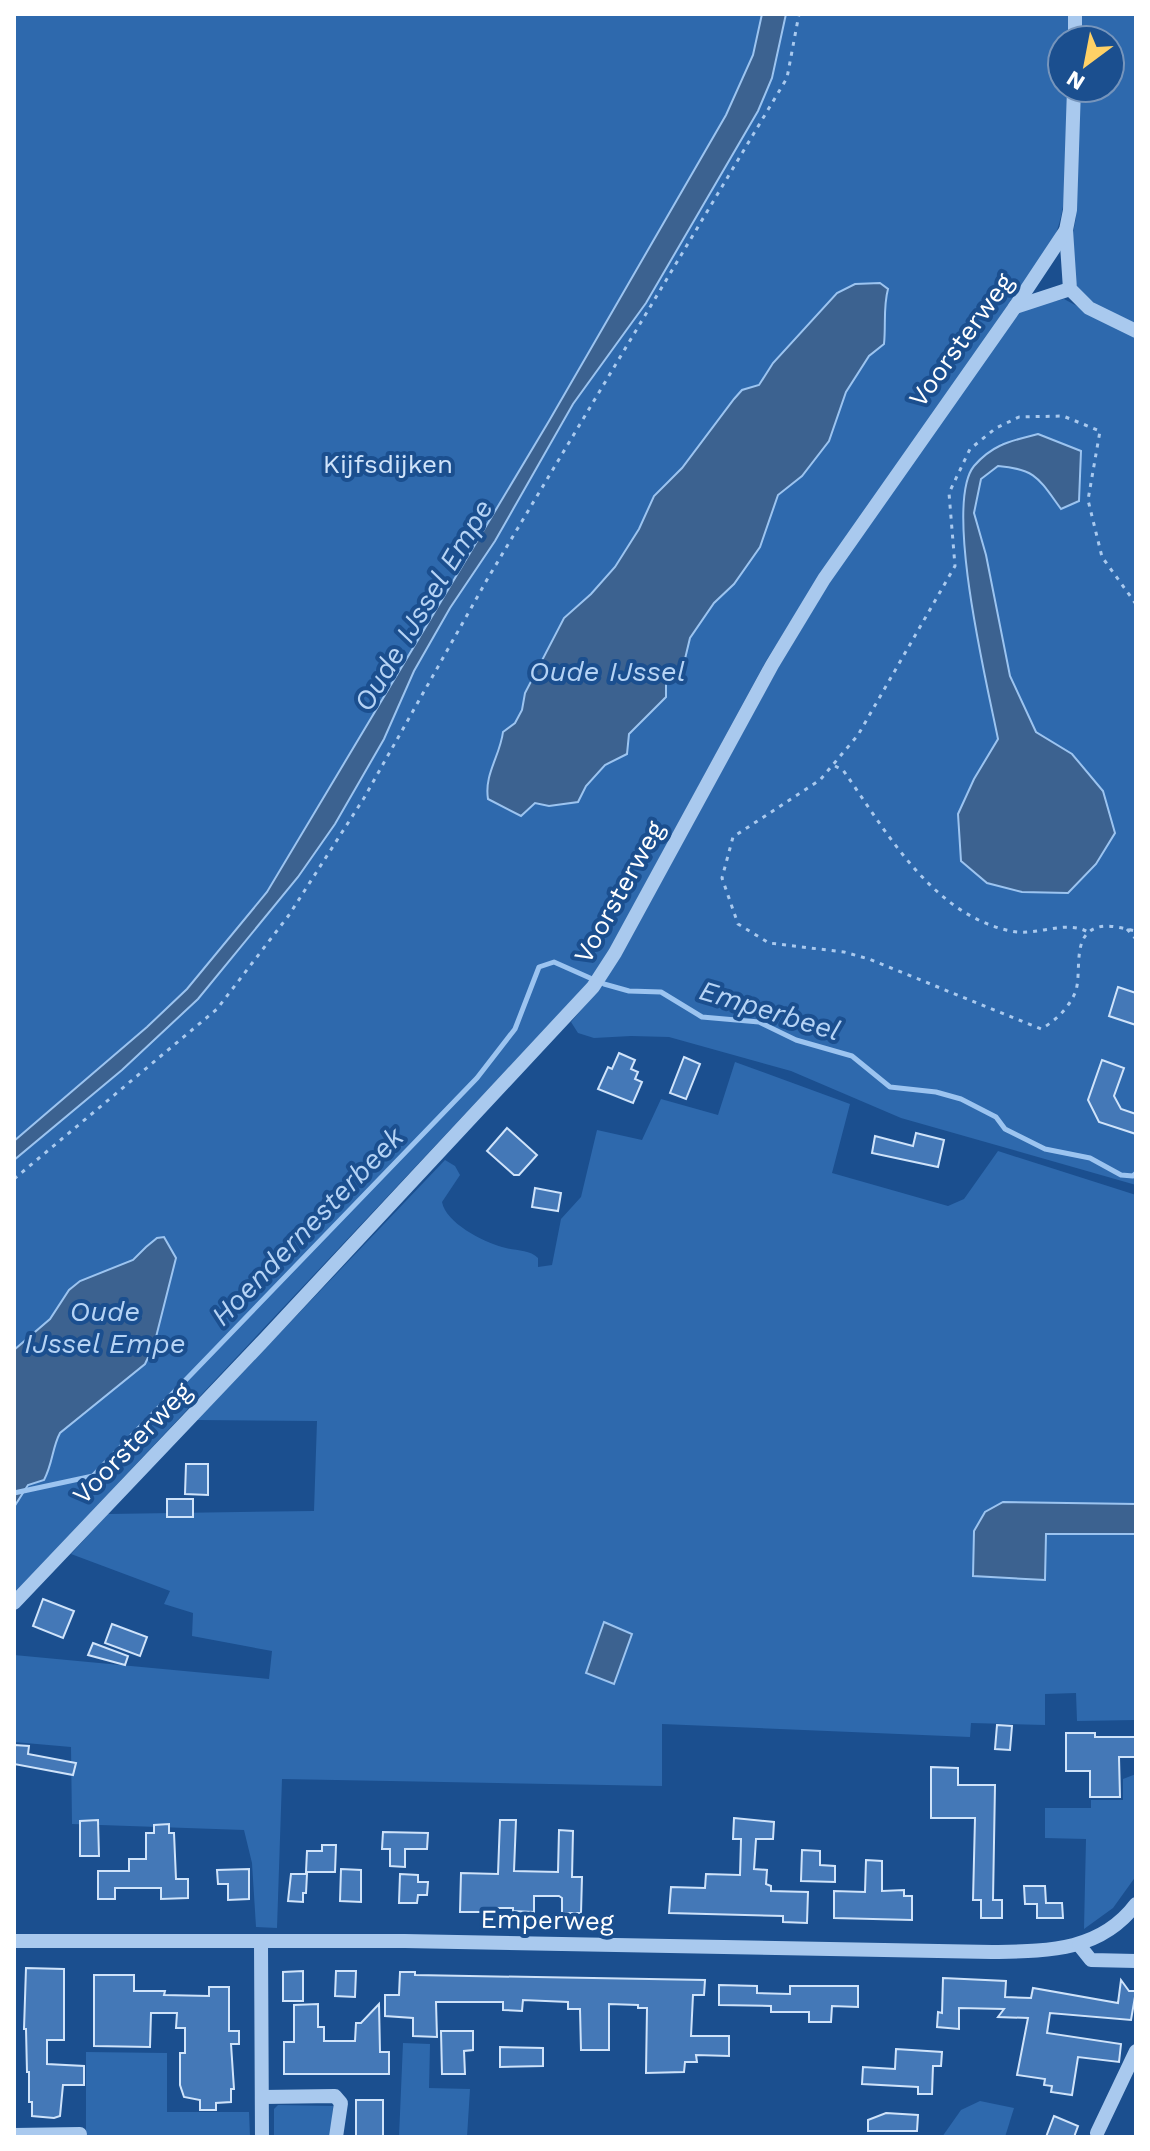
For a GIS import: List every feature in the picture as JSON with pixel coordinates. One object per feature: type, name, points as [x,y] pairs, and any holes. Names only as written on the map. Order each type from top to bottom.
[{"type":"street","name":"Voorsterweg","points":[[14,1603],[275,1329],[593,987],[615,953],[772,665],[816,591],[1066,230],[1070,210],[1073,104]]},
{"type":"street","points":[[1066,230],[1070,289],[1089,308],[1136,331]]},
{"type":"street","points":[[1015,307],[1070,289]]},
{"type":"street","name":"Emperweg","points":[[14,1941],[405,1941],[992,1952],[1053,1950],[1079,1945],[1117,1925],[1136,1904]]},
{"type":"street","points":[[261,1943],[262,2137]]},
{"type":"street","points":[[1079,1945],[1091,1960],[1136,1961]]},
{"type":"street","points":[[1097,2133],[1136,2051]]},
{"type":"street","points":[[263,2097],[335,2096],[341,2103],[336,2137]]},
{"type":"street","points":[[14,2135],[80,2134]]},
{"type":"path","points":[[14,1179],[217,1009],[289,915],[364,798],[488,578],[787,78],[799,14]]},
{"type":"path","points":[[1136,604],[1102,557],[1088,500],[1100,431],[1063,416],[1019,417],[996,428],[970,449],[949,493],[955,566],[858,735],[820,780],[733,837],[722,878],[738,924],[769,943],[844,952],[869,959],[1041,1029],[1056,1020],[1076,992],[1077,965],[1088,932],[1098,927],[1136,931]]},
{"type":"path","points":[[833,765],[843,770],[880,824],[921,875],[951,903],[989,927],[1024,934],[1066,927],[1088,932]]},
{"type":"path","points":[[1127,929],[1136,939]]},
{"type":"green space","name":"Kijfsdijken","points":[[14,14],[1069,14],[1069,24],[1046,24],[1046,104],[1067,104],[1063,209],[1051,245],[819,576],[766,661],[610,949],[588,983],[14,1594]]},
{"type":"green space","points":[[1081,14],[1136,14],[1136,327],[1079,292],[1074,278],[1071,242],[1076,218],[1080,104],[1126,104],[1126,24],[1081,24]]},
{"type":"green space","points":[[1064,299],[1136,338],[1136,1185],[901,1118],[791,1071],[669,1037],[594,1038],[578,1033],[571,1022],[620,958],[777,670],[829,583],[1012,318],[1025,308]],"holes":[[[1001,443],[1079,502],[1060,508],[1035,477],[1011,467],[998,466],[981,479],[974,513],[986,555],[1010,676],[1036,732],[1072,754],[974,779],[998,739],[967,571],[963,499]]]},
{"type":"green space","points":[[735,1062],[850,1104],[832,1173],[948,1206],[964,1199],[998,1151],[1136,1195],[1136,1504],[1113,1505],[974,1531],[973,1575],[1045,1533],[1136,1534],[1136,1720],[1077,1721],[1076,1693],[1045,1694],[1045,1725],[971,1723],[970,1737],[662,1724],[662,1786],[282,1779],[277,1928],[256,1927],[252,1863],[244,1830],[72,1824],[71,1747],[14,1742],[14,1655],[269,1679],[272,1651],[192,1636],[193,1613],[164,1604],[170,1591],[71,1554],[108,1514],[314,1511],[317,1421],[197,1420],[445,1160],[455,1166],[460,1175],[442,1202],[457,1224],[502,1247],[534,1255],[538,1258],[538,1267],[552,1265],[561,1219],[581,1197],[597,1130],[642,1140],[661,1099],[718,1115]]},
{"type":"green space","points":[[1136,1774],[1136,1876],[1113,1908],[1084,1929],[1086,1839],[1045,1838],[1045,1808],[1091,1808],[1091,1800],[1123,1800],[1123,1779]]},
{"type":"green space","points":[[403,2043],[430,2044],[429,2088],[470,2089],[467,2137],[399,2137]]},
{"type":"green space","points":[[86,2052],[167,2053],[167,2112],[249,2112],[250,2137],[86,2137]]},
{"type":"green space","points":[[980,2101],[1014,2108],[1005,2137],[942,2137],[961,2110]]},
{"type":"green space","points":[[278,2105],[333,2106],[331,2136],[274,2137],[274,2109]]},
{"type":"water","points":[[762,14],[786,14],[772,78],[758,111],[646,303],[573,404],[495,541],[450,608],[414,671],[384,739],[335,824],[298,877],[198,999],[122,1070],[14,1160],[14,1141],[187,989],[267,892],[549,421],[726,115],[753,55]]},
{"type":"water","name":"Oude IJssel","points":[[880,283],[888,289],[884,344],[869,356],[846,392],[829,441],[802,476],[778,495],[760,547],[690,638],[684,663],[666,684],[666,697],[629,734],[627,754],[605,765],[586,786],[578,802],[549,806],[535,803],[521,816],[488,799],[488,781],[503,732],[515,723],[522,710],[525,693],[564,618],[615,567],[639,529],[654,496],[682,468],[742,390],[759,385],[773,363],[837,293],[855,284]]},
{"type":"water","points":[[1038,434],[1081,451],[1079,501],[1061,509],[1036,477],[1011,467],[998,466],[981,479],[974,513],[986,555],[1010,676],[1036,732],[1072,754],[1103,791],[1115,833],[1096,864],[1068,893],[1022,892],[987,883],[961,861],[958,814],[998,739],[965,556],[963,518],[966,487],[974,466],[988,453],[1011,441]]},
{"type":"water","name":"Oude IJssel Empe","points":[[164,1237],[176,1258],[154,1345],[145,1364],[60,1433],[44,1480],[28,1485],[14,1507],[14,1350],[50,1319],[69,1290],[80,1281],[133,1260],[157,1238]]},
{"type":"water","points":[[1003,1502],[1136,1504],[1136,1534],[1046,1534],[1045,1580],[973,1576],[974,1531],[985,1512]]},
{"type":"water","points":[[604,1622],[632,1634],[614,1684],[586,1673]]},
{"type":"building","points":[[1118,987],[1136,993],[1136,1025],[1109,1016]]},
{"type":"building","points":[[619,1053],[635,1060],[631,1069],[638,1072],[635,1079],[642,1082],[633,1103],[598,1089],[608,1067],[612,1069]]},
{"type":"building","points":[[684,1057],[700,1064],[686,1099],[670,1093]]},
{"type":"building","points":[[1102,1060],[1124,1068],[1114,1096],[1121,1109],[1136,1114],[1136,1134],[1099,1122],[1088,1100]]},
{"type":"building","points":[[507,1128],[537,1155],[519,1175],[514,1175],[487,1151]]},
{"type":"building","points":[[916,1133],[944,1140],[938,1167],[872,1153],[875,1136],[913,1146]]},
{"type":"building","points":[[535,1188],[561,1193],[558,1211],[532,1207]]},
{"type":"building","points":[[186,1464],[208,1464],[208,1495],[185,1494]]},
{"type":"building","points":[[167,1499],[193,1499],[193,1517],[167,1517]]},
{"type":"building","points":[[43,1599],[74,1611],[63,1638],[33,1626]]},
{"type":"building","points":[[112,1624],[147,1637],[140,1656],[105,1643]]},
{"type":"building","points":[[93,1643],[128,1656],[125,1665],[88,1655]]},
{"type":"building","points":[[997,1725],[1012,1726],[1010,1750],[995,1749]]},
{"type":"building","points":[[1066,1733],[1136,1737],[1136,1757],[1119,1757],[1120,1797],[1090,1797],[1090,1771],[1066,1771]]},
{"type":"building","points":[[14,1745],[29,1746],[28,1754],[76,1763],[73,1775],[14,1764]]},
{"type":"building","points":[[931,1767],[958,1768],[958,1785],[995,1785],[993,1900],[1002,1900],[1002,1918],[981,1918],[981,1900],[973,1900],[975,1818],[931,1818]]},
{"type":"building","points":[[734,1818],[774,1822],[773,1839],[756,1839],[754,1869],[767,1870],[766,1884],[771,1886],[771,1891],[808,1892],[807,1923],[783,1922],[783,1916],[669,1913],[671,1887],[705,1888],[706,1874],[740,1875],[741,1839],[733,1839]]},
{"type":"building","points":[[98,1820],[99,1856],[80,1856],[80,1821]]},
{"type":"building","points":[[500,1820],[516,1820],[514,1871],[558,1872],[559,1830],[573,1831],[572,1877],[582,1877],[581,1913],[562,1913],[562,1898],[559,1896],[534,1896],[534,1912],[486,1908],[486,1912],[460,1912],[461,1873],[498,1874]]},
{"type":"building","points":[[169,1824],[169,1833],[174,1833],[176,1879],[188,1879],[188,1898],[161,1899],[161,1888],[115,1888],[115,1899],[98,1899],[98,1871],[129,1871],[129,1859],[146,1859],[146,1833],[154,1833],[154,1825]]},
{"type":"building","points":[[383,1832],[428,1833],[427,1849],[405,1849],[405,1867],[390,1866],[390,1849],[382,1849]]},
{"type":"building","points":[[322,1845],[336,1845],[335,1872],[306,1872],[307,1851],[322,1851]]},
{"type":"building","points":[[802,1850],[820,1851],[820,1865],[835,1866],[835,1882],[801,1881]]},
{"type":"building","points":[[866,1860],[882,1861],[882,1891],[904,1890],[904,1896],[912,1896],[912,1920],[834,1918],[834,1891],[865,1892]]},
{"type":"building","points":[[249,1869],[249,1899],[228,1900],[228,1884],[218,1884],[217,1870]]},
{"type":"building","points":[[341,1869],[361,1870],[361,1902],[340,1901]]},
{"type":"building","points":[[291,1874],[307,1874],[303,1902],[288,1901]]},
{"type":"building","points":[[400,1874],[418,1875],[418,1882],[428,1882],[427,1895],[418,1895],[417,1903],[399,1903]]},
{"type":"building","points":[[1024,1886],[1045,1886],[1046,1903],[1062,1903],[1063,1918],[1037,1918],[1037,1904],[1025,1904]]},
{"type":"building","points":[[26,1968],[64,1969],[64,2040],[47,2040],[47,2064],[84,2066],[84,2085],[63,2085],[60,2116],[54,2118],[32,2116],[32,2102],[29,2102],[24,2029]]},
{"type":"building","points":[[303,1971],[303,2001],[283,2001],[283,1972]]},
{"type":"building","points":[[336,1971],[356,1971],[355,1997],[335,1996]]},
{"type":"building","points":[[400,1972],[415,1972],[415,1975],[705,1980],[704,1995],[693,1995],[691,2036],[729,2036],[729,2056],[696,2055],[697,2062],[685,2062],[684,2072],[646,2073],[647,2008],[638,2008],[638,2005],[609,2004],[609,2050],[581,2050],[580,2009],[568,2009],[568,2002],[523,2000],[522,2011],[503,2010],[503,2002],[436,2002],[437,2037],[413,2036],[413,2018],[385,2016],[385,1995],[399,1995]]},
{"type":"building","points":[[94,1975],[134,1975],[134,1991],[165,1991],[164,1995],[209,1996],[209,1987],[229,1987],[229,2031],[239,2031],[239,2044],[231,2044],[234,2089],[231,2089],[231,2102],[216,2103],[216,2110],[200,2110],[200,2100],[184,2097],[180,2085],[180,2053],[185,2053],[185,2028],[176,2028],[177,2013],[151,2013],[150,2047],[94,2046]]},
{"type":"building","points":[[943,1978],[1006,1981],[1005,1997],[1031,1998],[1033,1988],[1118,2003],[1121,1980],[1129,1991],[1136,1991],[1131,2020],[1050,2013],[1047,2033],[1121,2044],[1119,2062],[1078,2057],[1072,2095],[1051,2092],[1052,2086],[1044,2085],[1045,2079],[1017,2075],[1028,2018],[998,2017],[1004,2009],[959,2008],[959,2029],[937,2027],[938,2012],[942,2013]]},
{"type":"building","points":[[719,1985],[757,1986],[757,1993],[790,1994],[790,1986],[858,1986],[858,2007],[832,2006],[831,2022],[809,2022],[809,2012],[771,2012],[771,2006],[719,2005]]},
{"type":"building","points":[[318,2004],[318,2027],[324,2027],[324,2041],[355,2041],[356,2023],[361,2023],[379,2004],[380,2052],[389,2052],[389,2074],[284,2074],[284,2042],[294,2042],[294,2005]]},
{"type":"building","points":[[441,2031],[473,2031],[473,2050],[464,2051],[465,2074],[442,2074]]},
{"type":"building","points":[[500,2047],[543,2048],[543,2066],[500,2067]]},
{"type":"building","points":[[896,2049],[942,2052],[941,2066],[933,2066],[932,2094],[918,2094],[918,2087],[862,2084],[863,2067],[895,2069]]},
{"type":"building","points":[[356,2100],[383,2100],[383,2137],[356,2137]]},
{"type":"building","points":[[886,2113],[918,2115],[917,2131],[868,2131],[868,2120]]},
{"type":"building","points":[[1054,2116],[1078,2126],[1074,2137],[1046,2137]]},
{"type":"waterway","name":"Hoendernesterbeek","points":[[14,1493],[93,1476],[477,1078],[515,1029],[539,967],[554,962],[590,978]]},
{"type":"waterway","name":"Emperbeel","points":[[604,984],[629,991],[661,992],[702,1017],[759,1022],[796,1040],[852,1056],[890,1087],[936,1092],[961,1099],[996,1117],[1005,1129],[1045,1149],[1090,1158],[1121,1175],[1133,1176],[1136,1173]]}]
